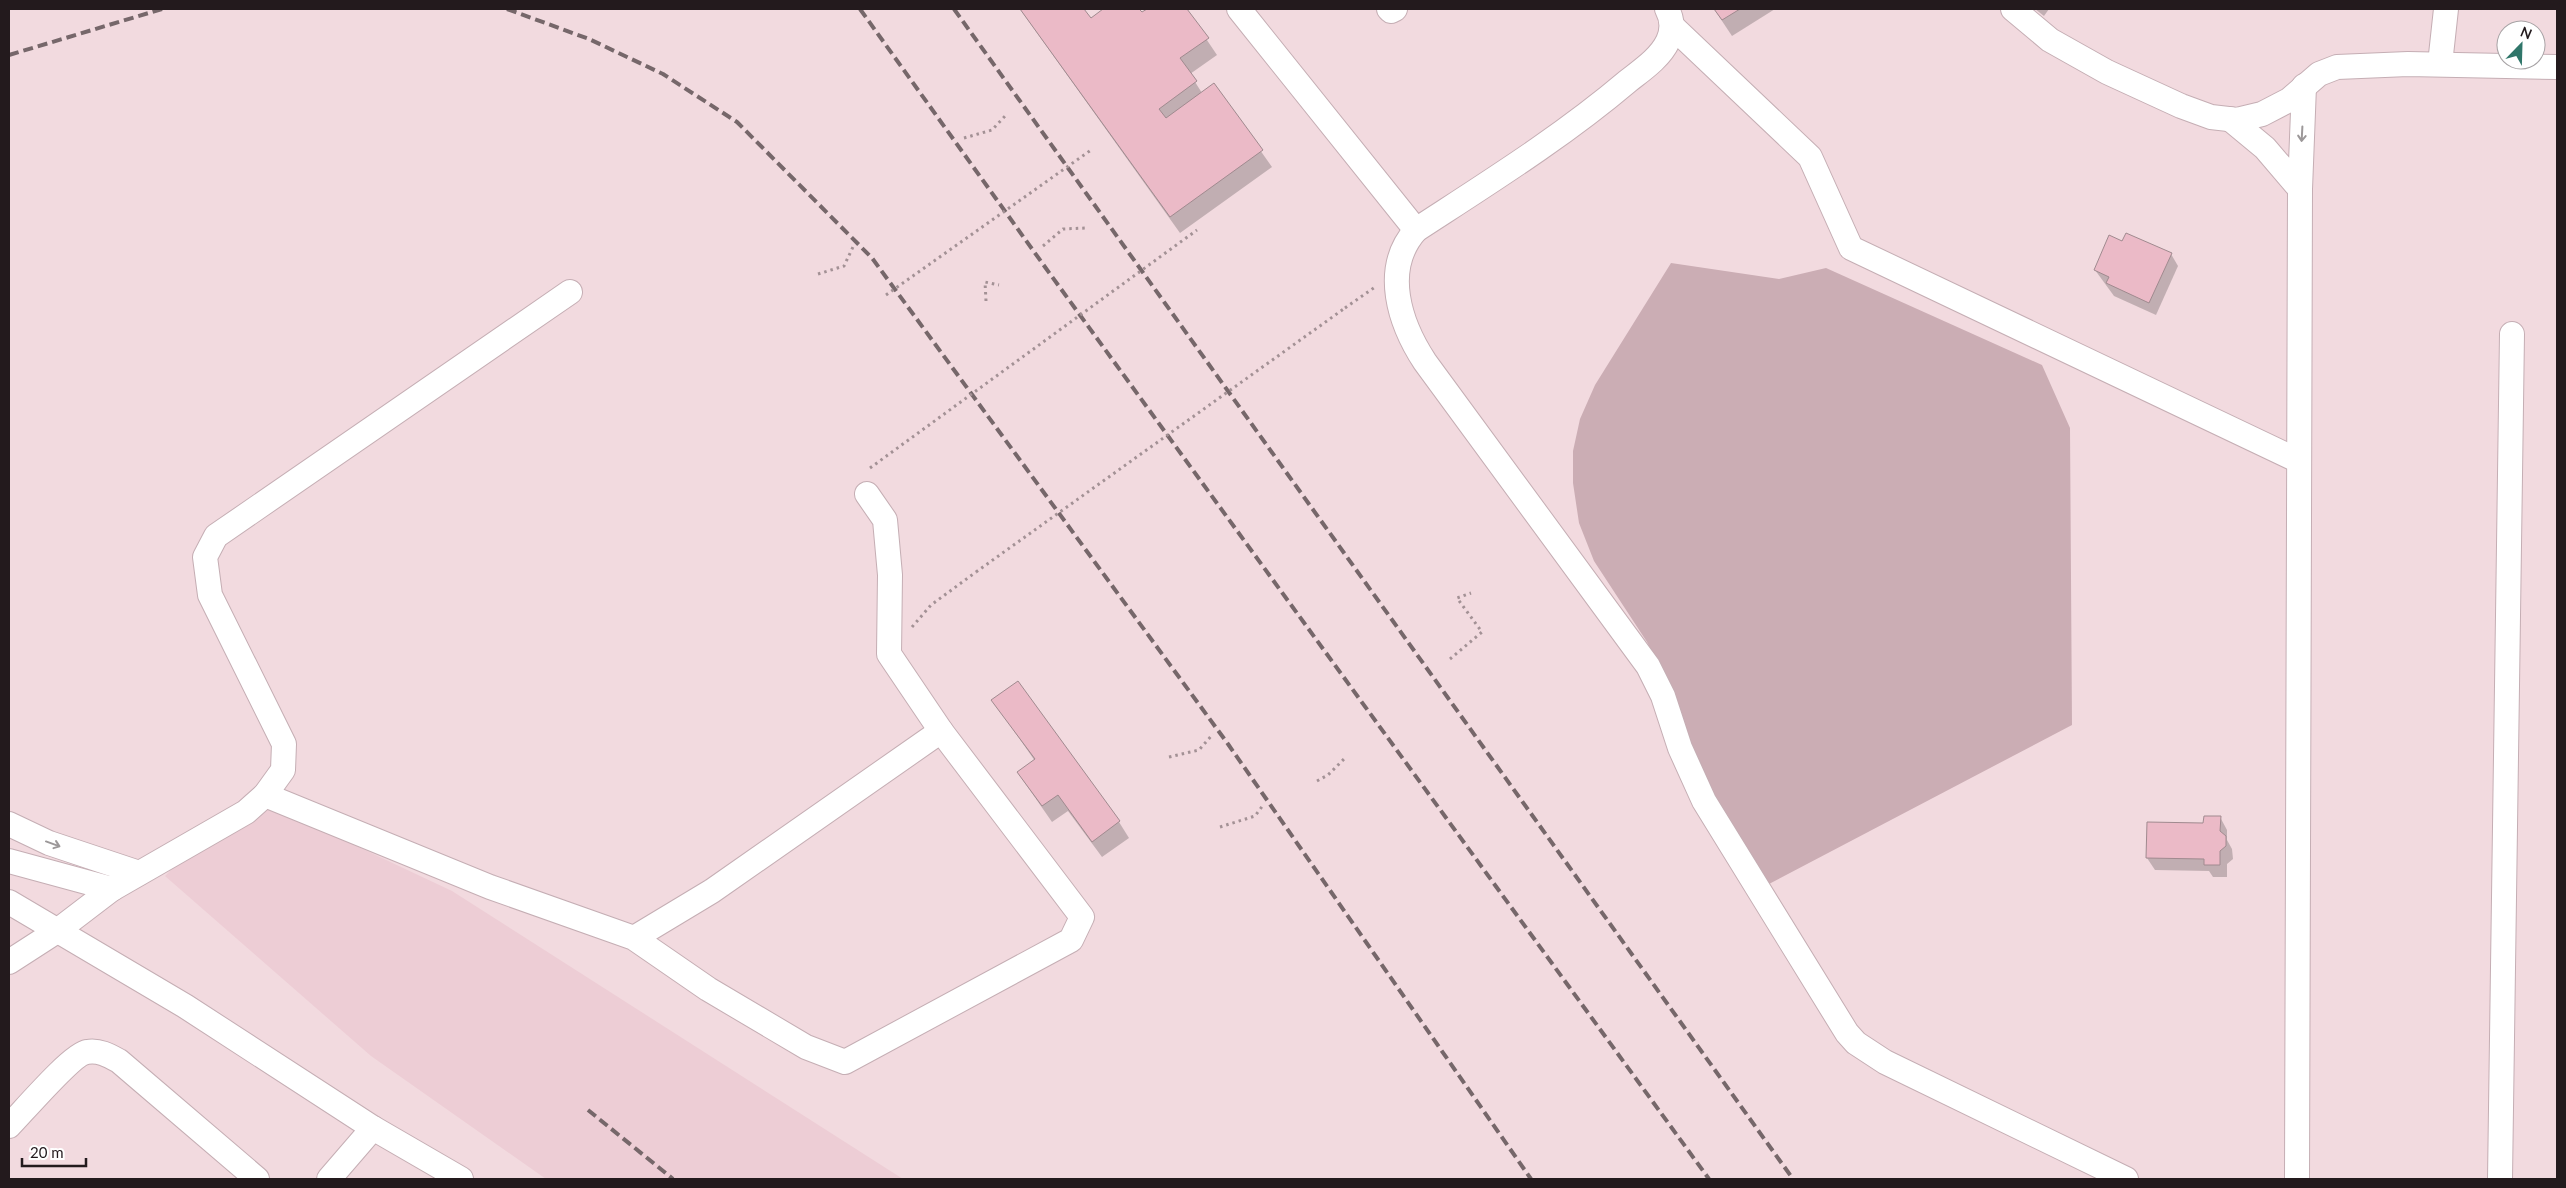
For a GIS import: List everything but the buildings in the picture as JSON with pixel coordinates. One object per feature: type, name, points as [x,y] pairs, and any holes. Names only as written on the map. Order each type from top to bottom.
[{"type":"street","points":[[1239,9],[1416,230]]},
{"type":"street","points":[[1389,9],[1391,11],[1395,9]]},
{"type":"street","points":[[2013,9],[2058,45],[2107,72],[2181,106],[2211,116],[2237,120],[2262,114],[2289,100],[2318,74],[2337,67],[2362,64],[2557,67]]},
{"type":"street","points":[[2440,64],[2446,9]]},
{"type":"street","points":[[1670,18],[1668,42],[1658,56],[1606,100],[1540,149],[1416,230],[1404,246],[1397,287],[1400,312],[1410,337],[1425,362],[1648,666],[1663,696],[1680,748],[1704,801],[1847,1033],[1856,1043],[1885,1062],[2126,1179]]},
{"type":"street","points":[[1670,18],[1810,157],[1851,248],[2299,460]]},
{"type":"street","points":[[2297,1179],[2300,189],[2304,86]]},
{"type":"street","points":[[2230,119],[2264,148],[2300,189]]},
{"type":"street","points":[[9,962],[57,931],[112,890],[234,819],[265,795],[283,770],[284,744],[210,595],[206,557],[216,536],[570,292]]},
{"type":"street","points":[[2500,1179],[2512,334]]},
{"type":"street","points":[[265,795],[481,884],[634,938],[708,988],[806,1047],[845,1062],[1071,940],[1082,917],[941,731],[889,654],[890,575],[885,520],[866,494]]},
{"type":"street","points":[[634,938],[712,891],[941,731]]},
{"type":"street","points":[[9,824],[49,843],[140,873]]},
{"type":"street","points":[[9,862],[112,890]]},
{"type":"street","points":[[9,902],[185,1006],[373,1128],[431,1171],[461,1179]]},
{"type":"street","points":[[9,1126],[72,1061],[85,1052],[102,1052],[119,1061],[258,1179]]},
{"type":"street","points":[[329,1179],[373,1128]]},
{"type":"path","points":[[964,138],[992,130],[1006,115]]},
{"type":"path","points":[[886,295],[1091,150]]},
{"type":"path","points":[[1043,246],[1063,229],[1086,228]]},
{"type":"path","points":[[870,468],[1197,230]]},
{"type":"path","points":[[818,274],[844,266],[853,247]]},
{"type":"path","points":[[986,301],[985,282],[999,285]]},
{"type":"path","points":[[931,605],[1377,285]]},
{"type":"path","points":[[1450,659],[1482,632],[1457,598],[1471,593]]},
{"type":"path","points":[[1169,757],[1199,750],[1213,734]]},
{"type":"path","points":[[1317,781],[1328,775],[1344,758]]},
{"type":"path","points":[[1220,827],[1255,816],[1264,804]]},
{"type":"shaded area","points":[[1671,263],[1779,279],[1826,268],[2042,365],[2070,428],[2072,725],[1769,884],[1699,770],[1674,697],[1647,642],[1594,561],[1579,523],[1573,483],[1573,451],[1580,419],[1595,385]]},
{"type":"shaded area","points":[[246,794],[452,891],[903,1179],[546,1179],[371,1056],[165,876]]},
{"type":"railway","points":[[9,55],[162,9]]},
{"type":"railway","points":[[507,9],[589,39],[663,74],[737,122],[872,258],[1228,744],[1531,1179]]},
{"type":"railway","points":[[860,9],[1045,267],[1709,1179]]},
{"type":"railway","points":[[954,9],[1793,1179]]},
{"type":"railway","points":[[588,1110],[673,1179]]}]
